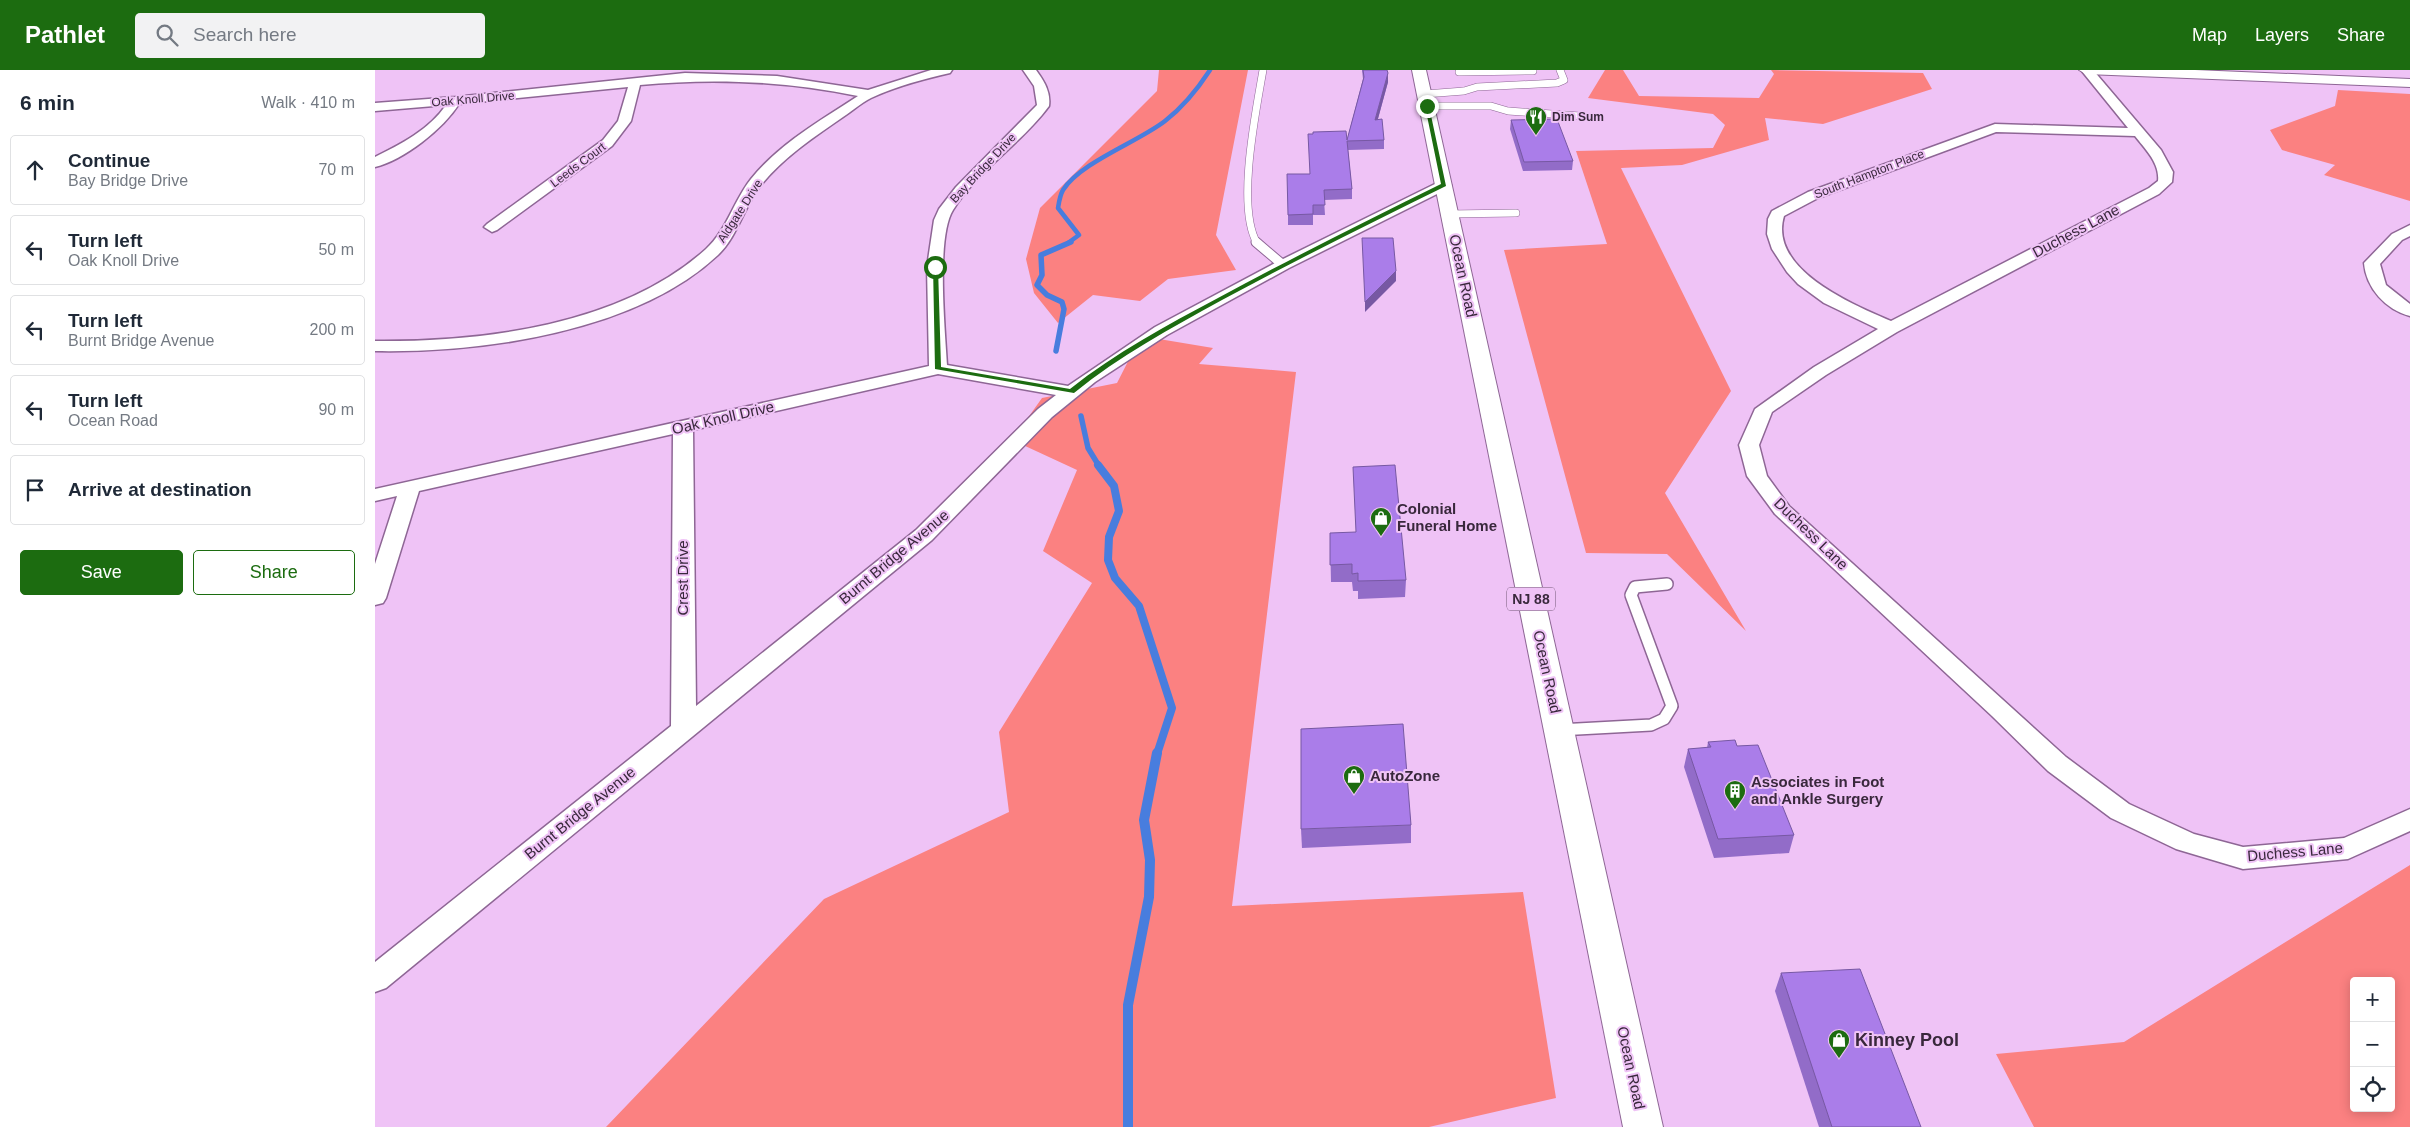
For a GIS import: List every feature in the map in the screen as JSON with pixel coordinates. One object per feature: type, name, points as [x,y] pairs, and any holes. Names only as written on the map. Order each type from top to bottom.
[{"type":"main road","points":[[2087,70],[2410,83]]},
{"type":"main road","name":"Ocean Road","points":[[1424,90],[1643,1127]]},
{"type":"street","name":"Aldgate Drive","points":[[375,346],[405,348],[458,345],[543,330],[612,310],[654,294],[695,267],[713,252],[757,181],[785,154],[869,94],[946,70]]},
{"type":"street","name":"Bay Bridge Drive","points":[[938,369],[935,267],[941,220],[945,209],[961,190],[1043,106],[1045,98],[1035,76],[1029,70]]},
{"type":"street","name":"Duchess Lane","points":[[2087,70],[2156,153],[2166,172],[2165,182],[2154,191],[1891,328],[1820,371],[1764,409],[1749,445],[1757,476],[1783,510],[2001,710],[2057,764],[2120,811],[2186,842],[2243,858],[2287,856],[2348,848],[2410,820]]},
{"type":"street","name":"Oak Knoll Drive","points":[[375,107],[455,101],[685,77],[760,77],[796,80],[869,94]]},
{"type":"street","name":"Leeds Court","points":[[492,228],[599,151],[613,138],[630,112],[635,82]]},
{"type":"street","points":[[375,162],[435,127],[447,115],[455,101]]},
{"type":"street","name":"South Hampton Place","points":[[1891,328],[1834,302],[1814,290],[1791,268],[1777,242],[1773,225],[1777,214],[1813,195],[1995,128],[2138,132]]},
{"type":"street","name":"Burnt Bridge Avenue","points":[[375,979],[924,536],[1045,413],[1089,378],[1161,331],[1283,265],[1444,185]]},
{"type":"street","points":[[2410,230],[2397,237],[2372,263],[2372,276],[2383,292],[2410,311]]},
{"type":"street","name":"Oak Knoll Drive","points":[[375,495],[938,369],[1072,392]]},
{"type":"street","name":"Crest Drive","points":[[683,427],[684,729]]},
{"type":"street","points":[[375,598],[410,488]]},
{"type":"lane","points":[[1263,70],[1249,151],[1249,214],[1251,233],[1258,245],[1283,265]]},
{"type":"lane","points":[[1424,90],[1464,91],[1477,87],[1561,82],[1564,80],[1560,70]]},
{"type":"lane","points":[[1464,91],[1459,71],[1532,71],[1538,84]]},
{"type":"lane","points":[[1424,90],[1523,113],[1580,116]]},
{"type":"lane","points":[[1450,214],[1516,213]]},
{"type":"lane","points":[[1559,730],[1651,725],[1664,719],[1672,706],[1631,595],[1635,587],[1667,584]]},
{"type":"shaded area","points":[[1159,70],[1248,70],[1216,235],[1236,270],[1168,279],[1140,301],[1093,295],[1058,323],[1034,293],[1026,259],[1040,208],[1157,91]]},
{"type":"shaded area","points":[[1605,70],[1623,70],[1639,96],[1759,98],[1774,74],[1771,70],[1923,73],[1932,89],[1823,124],[1765,118],[1769,140],[1682,165],[1621,168],[1731,391],[1665,493],[1746,631],[1667,554],[1586,553],[1504,250],[1607,244],[1576,151],[1713,148],[1725,125],[1713,114],[1588,98]]},
{"type":"shaded area","points":[[2338,90],[2410,94],[2410,201],[2324,175],[2335,165],[2282,150],[2270,130],[2335,106]]},
{"type":"shaded area","points":[[1141,336],[1213,348],[1199,364],[1296,372],[1232,906],[1523,892],[1556,1098],[1429,1127],[606,1127],[824,899],[1009,812],[999,732],[1092,583],[1043,551],[1077,470],[1012,440],[1042,398],[1117,383]]},
{"type":"shaded area","points":[[2410,865],[2410,1127],[2034,1127],[1996,1054],[2124,1042]]},
{"type":"building","points":[[1363,70],[1387,70],[1388,73],[1375,120],[1382,119],[1384,140],[1347,141],[1352,189],[1324,190],[1325,205],[1313,205],[1313,214],[1288,215],[1287,174],[1310,174],[1308,134],[1313,134],[1313,132],[1346,131],[1347,140],[1364,77]]},
{"type":"building","points":[[1557,119],[1573,161],[1524,162],[1511,120]]},
{"type":"building","points":[[1362,238],[1393,238],[1396,271],[1365,302]]},
{"type":"building","name":"Colonial Funeral Home","points":[[1395,465],[1406,580],[1358,581],[1358,573],[1352,574],[1352,564],[1330,565],[1330,533],[1356,532],[1353,467]]},
{"type":"building","name":"AutoZone","points":[[1403,724],[1411,825],[1301,829],[1301,729]]},
{"type":"building","name":"Associates in Foot and Ankle Surgery","points":[[1735,740],[1737,746],[1758,745],[1794,835],[1718,839],[1688,749],[1711,747],[1708,742]]},
{"type":"building","name":"Kinney Pool","points":[[1860,969],[1921,1127],[1832,1127],[1781,973]]},
{"type":"waterway","points":[[1068,243],[1079,235],[1058,208],[1060,196],[1071,180],[1096,161],[1165,121],[1189,98],[1210,70]]},
{"type":"waterway","points":[[1056,351],[1064,309],[1062,302],[1047,295],[1037,285],[1042,275],[1041,255],[1071,242]]},
{"type":"waterway","points":[[1081,416],[1088,448],[1099,466]]},
{"type":"waterway","points":[[1098,465],[1114,486],[1119,511],[1109,537],[1108,560],[1115,578],[1139,606],[1172,708],[1157,754]]},
{"type":"waterway","points":[[1128,1127],[1128,1005],[1149,897],[1150,860],[1144,820],[1157,753]]},
{"type":"place","name":"Dim Sum","points":[[1536,136]]},
{"type":"place","name":"Colonial Funeral Home","points":[[1381,537]]},
{"type":"place","name":"AutoZone","points":[[1354,795]]},
{"type":"place","name":"Associates in Foot and Ankle Surgery","points":[[1735,810]]},
{"type":"place","name":"Kinney Pool","points":[[1839,1059]]},
{"type":"route","points":[[935,267],[938,369],[1072,392],[1089,378],[1161,331],[1283,265],[1444,185],[1427,106]]}]
